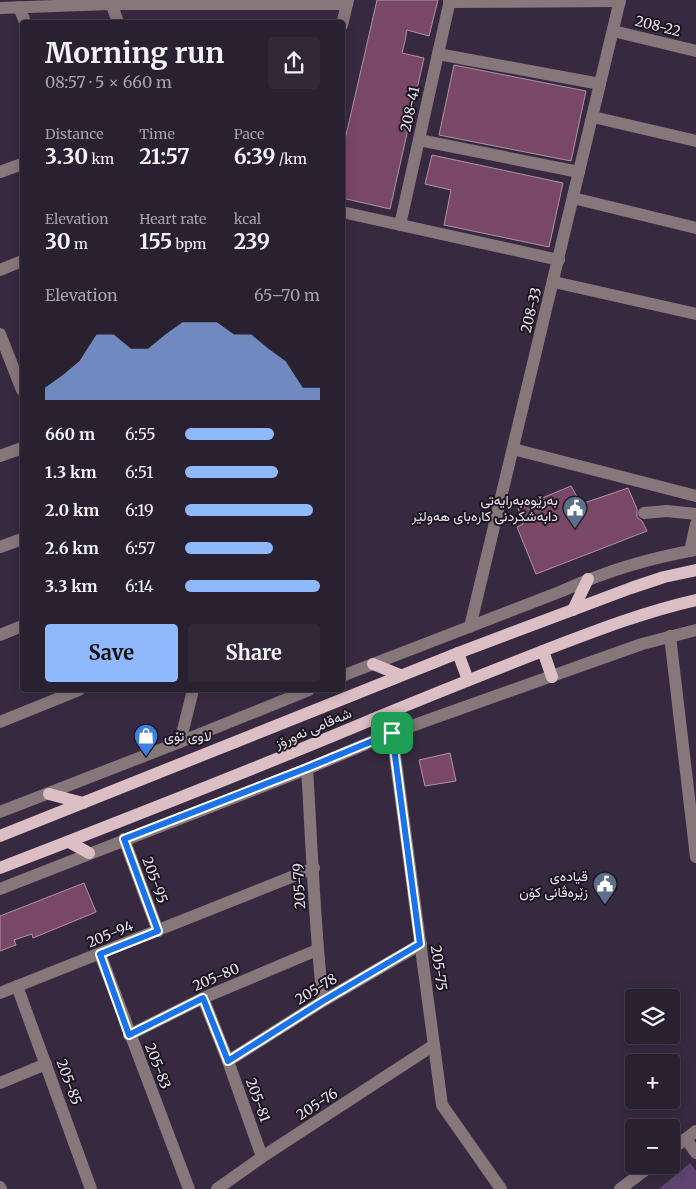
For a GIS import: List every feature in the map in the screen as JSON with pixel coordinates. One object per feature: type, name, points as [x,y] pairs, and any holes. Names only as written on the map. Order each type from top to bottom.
[{"type":"main road","name":"شەقامی نەورۆز","points":[[0,836],[400,675],[631,588],[664,577],[696,570]]},
{"type":"main road","points":[[573,610],[588,579]]},
{"type":"main road","name":"شەقامی نەورۆز","points":[[0,868],[242,774],[542,651],[654,610],[696,600]]},
{"type":"main road","points":[[542,651],[555,675]]},
{"type":"main road","points":[[458,654],[468,680]]},
{"type":"main road","points":[[373,664],[400,675]]},
{"type":"main road","points":[[49,794],[83,803]]},
{"type":"main road","points":[[69,842],[89,853]]},
{"type":"street","points":[[449,1],[620,1]]},
{"type":"street","name":"208-41","points":[[400,225],[449,1]]},
{"type":"street","name":"208-33","points":[[470,627],[620,1]]},
{"type":"street","points":[[111,2],[117,20]]},
{"type":"street","points":[[0,8],[111,2],[348,2],[343,20]]},
{"type":"street","points":[[19,7],[24,20]]},
{"type":"street","name":"208-22","points":[[613,31],[696,51]]},
{"type":"street","points":[[438,54],[600,84]]},
{"type":"street","points":[[592,117],[696,141]]},
{"type":"street","points":[[419,140],[579,172]]},
{"type":"street","points":[[0,172],[20,165]]},
{"type":"street","points":[[573,198],[696,228]]},
{"type":"street","points":[[345,213],[559,260]]},
{"type":"street","points":[[0,270],[20,262]]},
{"type":"street","points":[[554,282],[696,314]]},
{"type":"street","points":[[0,334],[5,362],[20,387]]},
{"type":"street","points":[[0,456],[20,449]]},
{"type":"street","points":[[513,449],[696,496]]},
{"type":"street","points":[[644,513],[667,511],[696,514]]},
{"type":"street","points":[[345,675],[562,591],[588,579],[652,559],[693,551],[696,524]]},
{"type":"street","points":[[0,548],[20,540]]},
{"type":"street","points":[[0,635],[20,627]]},
{"type":"street","points":[[0,889],[392,733],[642,644],[696,630]]},
{"type":"street","points":[[670,636],[692,796],[696,857]]},
{"type":"street","points":[[0,722],[74,692]]},
{"type":"street","points":[[180,742],[192,692]]},
{"type":"street","points":[[0,812],[303,692]]},
{"type":"street","name":"205-75","points":[[392,733],[442,1104],[502,1189]]},
{"type":"street","name":"205-79","points":[[307,768],[314,868],[317,950],[323,1001]]},
{"type":"street","name":"205-95","points":[[124,839],[158,931]]},
{"type":"street","name":"205-94","points":[[0,993],[314,868]]},
{"type":"street","name":"205-78","points":[[228,1061],[323,1001],[420,944]]},
{"type":"street","name":"205-80","points":[[129,1035],[203,998],[317,950]]},
{"type":"street","name":"205-83","points":[[100,954],[129,1035],[189,1189]]},
{"type":"street","name":"205-85","points":[[17,986],[92,1189]]},
{"type":"street","name":"205-81","points":[[203,998],[228,1061],[262,1157]]},
{"type":"street","name":"205-76","points":[[221,1188],[262,1157],[434,1045]]},
{"type":"street","points":[[0,1083],[46,1064]]},
{"type":"street","points":[[680,1143],[691,1135],[696,1153]]},
{"type":"street","points":[[620,1189],[640,1174]]},
{"type":"shaded area","points":[[690,1163],[696,1171],[696,1189],[659,1189],[677,1174],[680,1174],[680,1171]]},
{"type":"building","points":[[377,0],[438,0],[429,36],[407,30],[402,53],[424,58],[390,209],[345,199],[345,140]]},
{"type":"building","points":[[454,65],[586,91],[571,161],[439,135]]},
{"type":"building","points":[[432,155],[563,183],[549,247],[444,225],[451,190],[425,184]]},
{"type":"building","points":[[571,486],[581,504],[628,488],[637,509],[637,517],[642,521],[647,531],[536,574],[517,527],[523,524],[518,508]]},
{"type":"building","points":[[450,753],[456,781],[425,786],[419,760]]},
{"type":"building","points":[[84,883],[96,912],[33,938],[32,934],[14,940],[16,945],[0,951],[0,916]]},
{"type":"place","name":"بەرێوەبەرایەتی دابەشکردنی کارەبای هەولێر","points":[[575,529]]},
{"type":"place","name":"لاوی تۆی","points":[[146,757]]},
{"type":"place","name":"قیادەی زێرەڤانی کۆن","points":[[605,905]]},
{"type":"route","points":[[392,733],[420,944],[323,1001],[228,1061],[203,998],[129,1035],[100,954],[158,931],[124,839],[392,733]]}]
